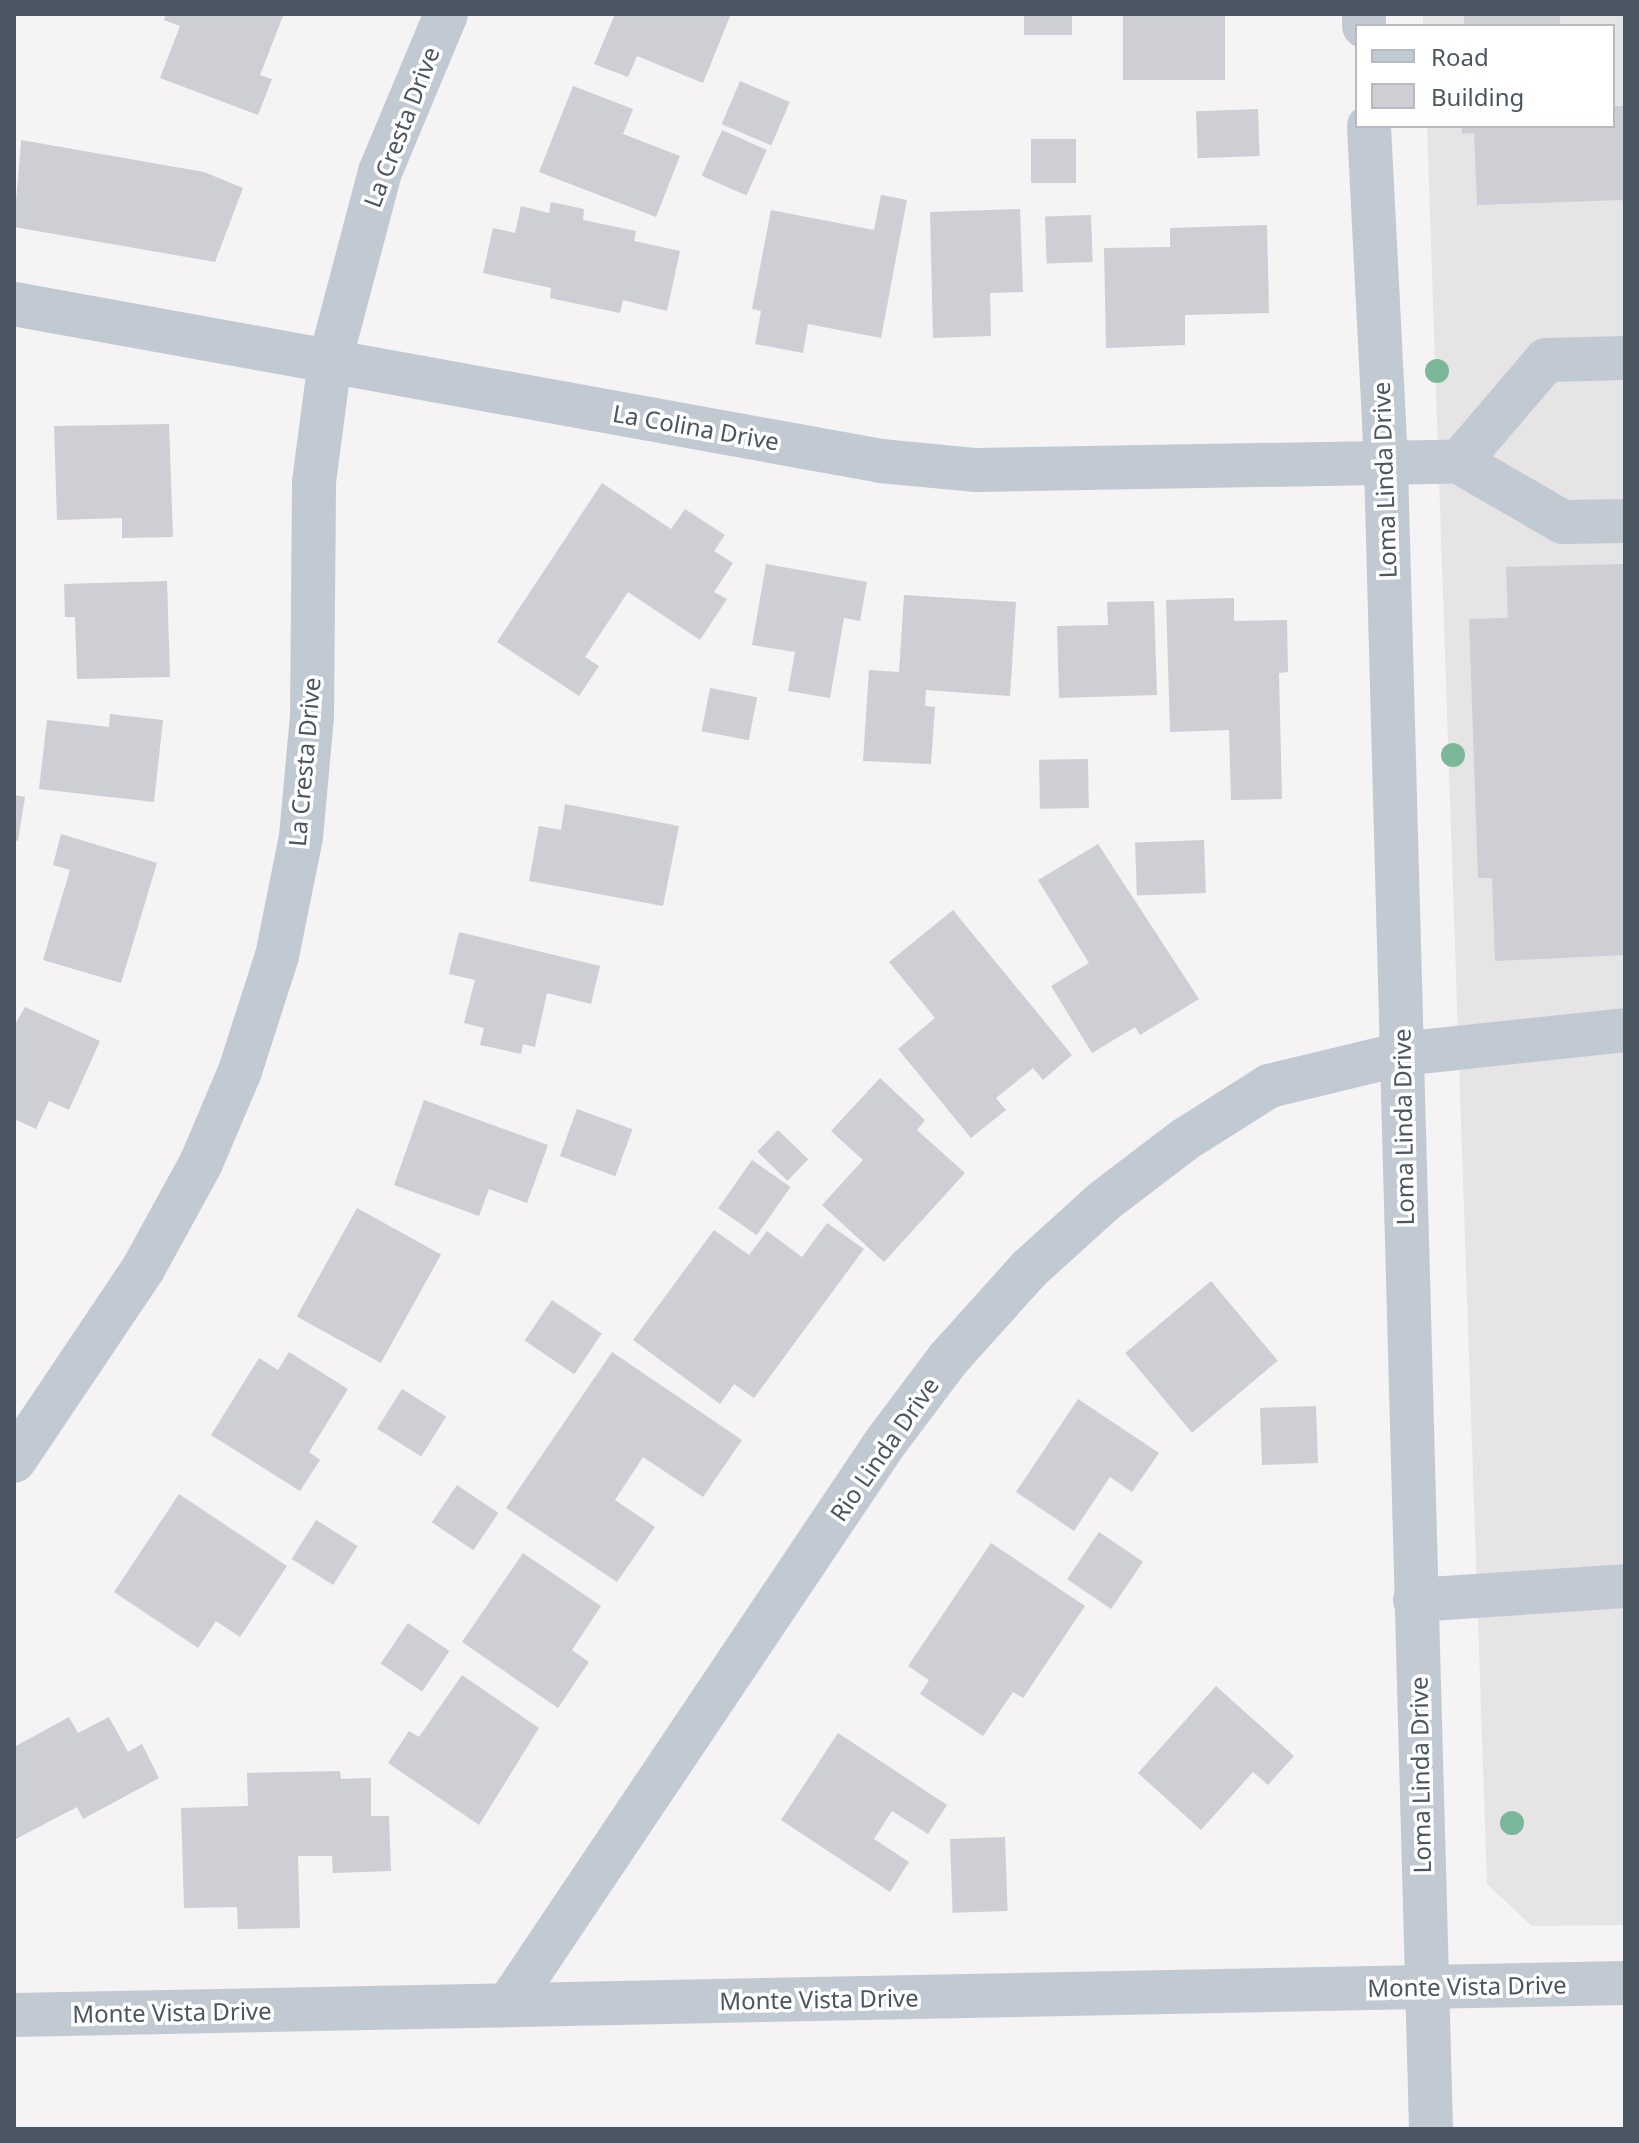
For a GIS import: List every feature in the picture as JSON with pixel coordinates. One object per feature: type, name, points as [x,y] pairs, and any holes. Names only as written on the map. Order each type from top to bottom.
[{"type":"street","name":"La Cresta Drive","points":[[14,1461],[143,1269],[201,1163],[240,1071],[277,956],[301,837],[312,717],[314,482],[330,361],[380,172],[446,14]]},
{"type":"street","name":"Loma Linda Drive","points":[[1369,128],[1386,465],[1431,2129]]},
{"type":"street","name":"La Colina Drive","points":[[14,304],[895,462],[977,470],[1459,462]]},
{"type":"street","points":[[1625,358],[1546,360],[1459,462],[1563,522],[1625,521]]},
{"type":"street","name":"Rio Linda Drive","points":[[508,2005],[885,1443],[948,1359],[1029,1269],[1127,1184],[1269,1086],[1401,1054],[1625,1030]]},
{"type":"street","points":[[1415,1600],[1625,1586]]},
{"type":"street","name":"Monte Vista Drive","points":[[14,2015],[1625,1983]]},
{"type":"shaded area","points":[[1423,14],[1625,14],[1625,1925],[1532,1926],[1487,1884],[1427,128],[1615,128],[1615,24],[1423,24]]},
{"type":"building","points":[[166,14],[283,16],[260,75],[272,79],[258,115],[160,78],[180,26],[164,20]]},
{"type":"building","points":[[615,14],[731,14],[703,83],[637,56],[628,77],[594,64]]},
{"type":"building","points":[[1024,14],[1072,14],[1072,35],[1024,35]]},
{"type":"building","points":[[1123,14],[1225,14],[1225,80],[1123,80]]},
{"type":"building","points":[[1464,14],[1560,14],[1560,24],[1464,24]]},
{"type":"building","points":[[740,81],[790,102],[771,145],[722,124]]},
{"type":"building","points":[[573,86],[633,109],[623,134],[680,156],[656,217],[539,172]]},
{"type":"building","points":[[1615,106],[1625,106],[1625,207],[1622,200],[1477,205],[1474,133],[1462,134],[1462,128],[1615,128]]},
{"type":"building","points":[[1258,109],[1260,156],[1198,158],[1196,111]]},
{"type":"building","points":[[722,130],[767,150],[746,196],[702,176]]},
{"type":"building","points":[[1031,139],[1076,139],[1076,183],[1031,183]]},
{"type":"building","points":[[21,140],[204,172],[243,188],[215,262],[14,227]]},
{"type":"building","points":[[881,195],[907,200],[881,338],[808,324],[803,353],[755,344],[761,311],[752,309],[771,210],[874,230]]},
{"type":"building","points":[[551,202],[584,209],[583,220],[636,231],[634,241],[680,251],[667,311],[623,300],[620,313],[550,298],[551,288],[483,273],[493,228],[515,233],[521,206],[549,213]]},
{"type":"building","points":[[1020,209],[1023,292],[990,293],[991,336],[933,338],[930,212]]},
{"type":"building","points":[[1091,215],[1093,262],[1047,264],[1045,217]]},
{"type":"building","points":[[1267,225],[1269,313],[1185,315],[1185,345],[1106,348],[1104,248],[1170,247],[1170,228]]},
{"type":"building","points":[[169,424],[173,537],[122,538],[122,518],[57,520],[54,426]]},
{"type":"building","points":[[602,483],[671,529],[685,509],[725,535],[714,551],[733,563],[714,592],[727,599],[700,640],[628,592],[585,657],[599,666],[579,696],[497,642]]},
{"type":"building","points":[[766,564],[867,582],[860,621],[844,618],[830,698],[788,691],[795,652],[752,645]]},
{"type":"building","points":[[1625,564],[1625,955],[1495,961],[1492,878],[1478,878],[1469,619],[1508,618],[1506,567]]},
{"type":"building","points":[[167,581],[170,677],[77,679],[75,617],[65,617],[64,584]]},
{"type":"building","points":[[904,595],[1016,602],[1010,696],[926,690],[925,706],[935,707],[931,764],[863,761],[869,670],[899,672]]},
{"type":"building","points":[[1234,598],[1234,621],[1287,620],[1288,672],[1279,673],[1282,799],[1231,800],[1229,730],[1170,732],[1166,600]]},
{"type":"building","points":[[1154,601],[1157,695],[1059,698],[1057,626],[1108,625],[1107,602]]},
{"type":"building","points":[[710,688],[757,697],[749,740],[702,731]]},
{"type":"building","points":[[110,714],[163,720],[154,802],[39,789],[47,720],[109,727]]},
{"type":"building","points":[[1088,759],[1089,808],[1040,809],[1039,760]]},
{"type":"building","points":[[14,795],[25,797],[18,841],[14,840]]},
{"type":"building","points":[[565,804],[679,826],[663,906],[529,881],[539,826],[561,830]]},
{"type":"building","points":[[61,834],[157,863],[121,983],[43,960],[70,870],[53,865]]},
{"type":"building","points":[[1204,840],[1206,893],[1137,895],[1135,842]]},
{"type":"building","points":[[1098,844],[1199,999],[1140,1035],[1135,1027],[1092,1053],[1051,986],[1089,963],[1038,880]]},
{"type":"building","points":[[953,910],[1072,1055],[1043,1080],[1033,1068],[996,1098],[1006,1110],[971,1138],[898,1049],[935,1018],[889,962]]},
{"type":"building","points":[[459,932],[600,966],[591,1004],[547,993],[535,1047],[523,1044],[521,1054],[480,1045],[484,1028],[464,1023],[475,980],[449,974]]},
{"type":"building","points":[[25,1007],[100,1041],[69,1110],[49,1101],[36,1129],[14,1119],[14,1026]]},
{"type":"building","points":[[880,1078],[925,1120],[917,1130],[965,1173],[884,1262],[822,1205],[863,1160],[831,1131]]},
{"type":"building","points":[[424,1100],[548,1145],[527,1203],[489,1189],[479,1216],[394,1185]]},
{"type":"building","points":[[577,1109],[632,1129],[615,1176],[560,1156]]},
{"type":"building","points":[[778,1130],[808,1159],[787,1181],[757,1152]]},
{"type":"building","points":[[752,1160],[791,1187],[757,1235],[718,1208]]},
{"type":"building","points":[[357,1208],[441,1255],[381,1363],[297,1316]]},
{"type":"building","points":[[827,1223],[864,1249],[754,1398],[734,1384],[720,1404],[633,1340],[714,1230],[749,1255],[767,1231],[802,1257]]},
{"type":"building","points":[[1211,1281],[1278,1361],[1192,1433],[1125,1353]]},
{"type":"building","points":[[552,1300],[602,1334],[574,1374],[525,1341]]},
{"type":"building","points":[[289,1352],[348,1389],[309,1452],[320,1460],[300,1491],[211,1435],[259,1358],[278,1370]]},
{"type":"building","points":[[612,1352],[742,1440],[703,1497],[643,1457],[615,1500],[655,1527],[617,1582],[506,1508]]},
{"type":"building","points":[[402,1389],[446,1417],[421,1456],[377,1429]]},
{"type":"building","points":[[1078,1399],[1159,1453],[1132,1492],[1110,1477],[1074,1531],[1016,1492]]},
{"type":"building","points":[[1316,1406],[1318,1463],[1262,1465],[1260,1408]]},
{"type":"building","points":[[457,1485],[498,1513],[473,1550],[432,1522]]},
{"type":"building","points":[[179,1494],[287,1566],[240,1637],[216,1621],[198,1648],[114,1592]]},
{"type":"building","points":[[316,1520],[358,1546],[333,1585],[292,1559]]},
{"type":"building","points":[[1099,1532],[1143,1562],[1111,1609],[1067,1579]]},
{"type":"building","points":[[991,1543],[1085,1606],[1023,1698],[1013,1692],[983,1736],[920,1694],[929,1680],[908,1666]]},
{"type":"building","points":[[523,1553],[601,1606],[572,1650],[589,1662],[558,1708],[462,1642]]},
{"type":"building","points":[[408,1623],[449,1651],[422,1692],[381,1664]]},
{"type":"building","points":[[462,1675],[539,1728],[479,1825],[388,1763],[409,1731],[419,1737]]},
{"type":"building","points":[[1216,1686],[1294,1756],[1268,1785],[1253,1772],[1201,1830],[1138,1773]]},
{"type":"building","points":[[69,1717],[78,1733],[109,1717],[128,1752],[142,1744],[159,1778],[83,1819],[77,1807],[14,1840],[14,1747]]},
{"type":"building","points":[[838,1733],[947,1805],[928,1834],[892,1811],[874,1839],[909,1862],[890,1892],[781,1820]]},
{"type":"building","points":[[340,1771],[341,1779],[371,1778],[371,1816],[389,1816],[391,1871],[333,1873],[332,1856],[298,1856],[300,1928],[238,1929],[237,1907],[184,1908],[181,1808],[248,1806],[247,1773]]},
{"type":"building","points":[[1005,1837],[1008,1911],[953,1913],[950,1839]]}]
